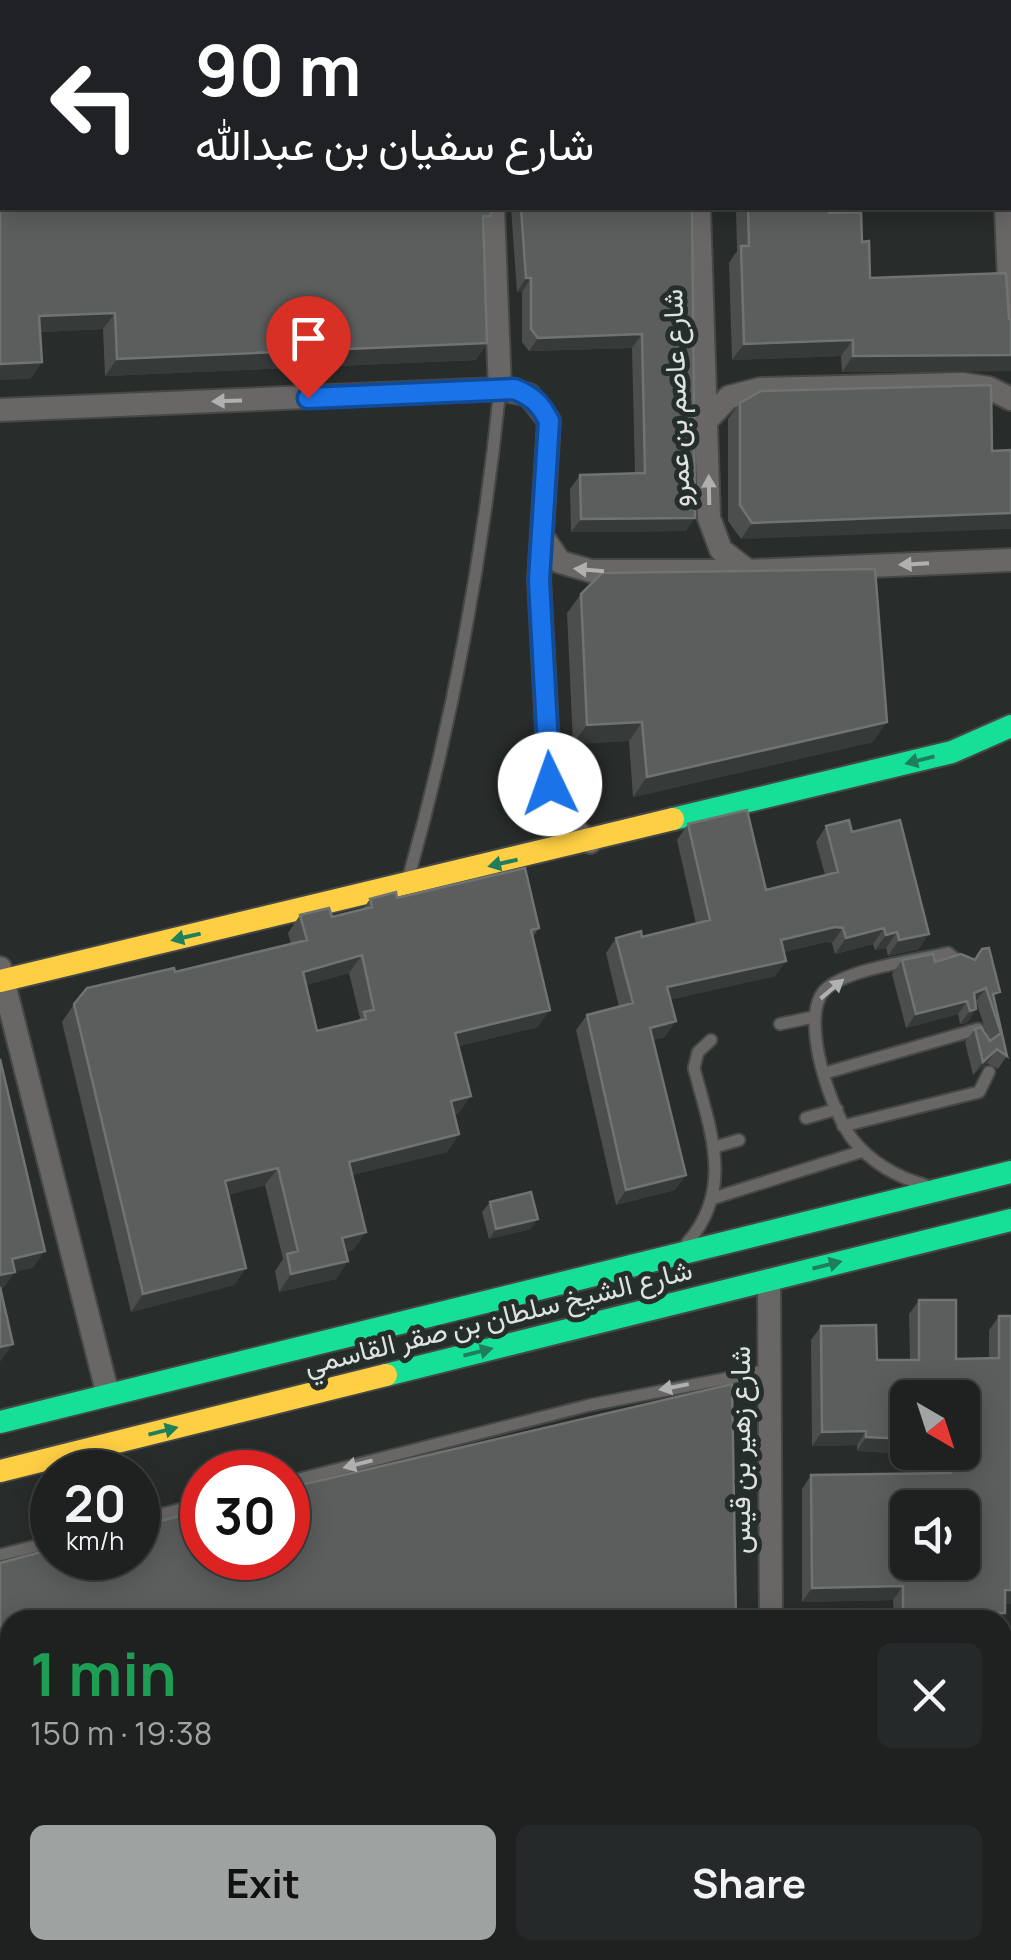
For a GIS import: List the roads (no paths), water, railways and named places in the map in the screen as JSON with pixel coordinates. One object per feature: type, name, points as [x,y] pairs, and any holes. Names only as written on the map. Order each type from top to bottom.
[{"type":"main road","points":[[1,977],[590,842],[973,746],[1011,726]]},
{"type":"main road","name":"شارع الشيخ سلطان بن صقر القاسمي","points":[[0,1422],[1011,1172]]},
{"type":"main road","name":"شارع الشيخ سلطان بن صقر القاسمي","points":[[0,1472],[1011,1220]]},
{"type":"main road","points":[[0,1436],[58,1408]]},
{"type":"street","points":[[493,210],[500,389]]},
{"type":"street","name":"شارع عاصم بن عمرو","points":[[700,210],[713,536],[721,550],[748,571]]},
{"type":"street","points":[[1006,210],[1011,328]]},
{"type":"street","points":[[707,420],[729,397],[760,390],[976,385],[1011,399]]},
{"type":"street","points":[[0,410],[500,389],[530,395],[549,421],[540,624],[553,802],[574,832],[590,842]]},
{"type":"street","points":[[542,536],[549,551],[575,570],[748,571],[1011,560]]},
{"type":"street","points":[[1,977],[108,1396]]},
{"type":"street","name":"شارع زهير بن قيس","points":[[769,1280],[771,1610]]},
{"type":"lane","points":[[406,885],[456,689],[485,523],[500,389]]},
{"type":"lane","points":[[944,1188],[900,1177],[863,1152],[843,1126],[812,1018],[824,991],[850,976],[948,953],[963,965]]},
{"type":"lane","points":[[973,1010],[982,1045]]},
{"type":"lane","points":[[780,1024],[812,1018]]},
{"type":"lane","points":[[826,1074],[978,1029]]},
{"type":"lane","points":[[670,1256],[689,1241],[714,1198],[718,1172],[715,1148],[694,1068],[698,1052],[711,1040]]},
{"type":"lane","points":[[843,1126],[980,1092],[986,1087],[989,1072]]},
{"type":"lane","points":[[806,1118],[837,1109]]},
{"type":"lane","points":[[715,1148],[739,1140]]},
{"type":"lane","points":[[714,1198],[863,1152]]},
{"type":"lane","points":[[310,1476],[590,1405],[770,1370]]},
{"type":"lane","points":[[0,1555],[30,1548]]}]
